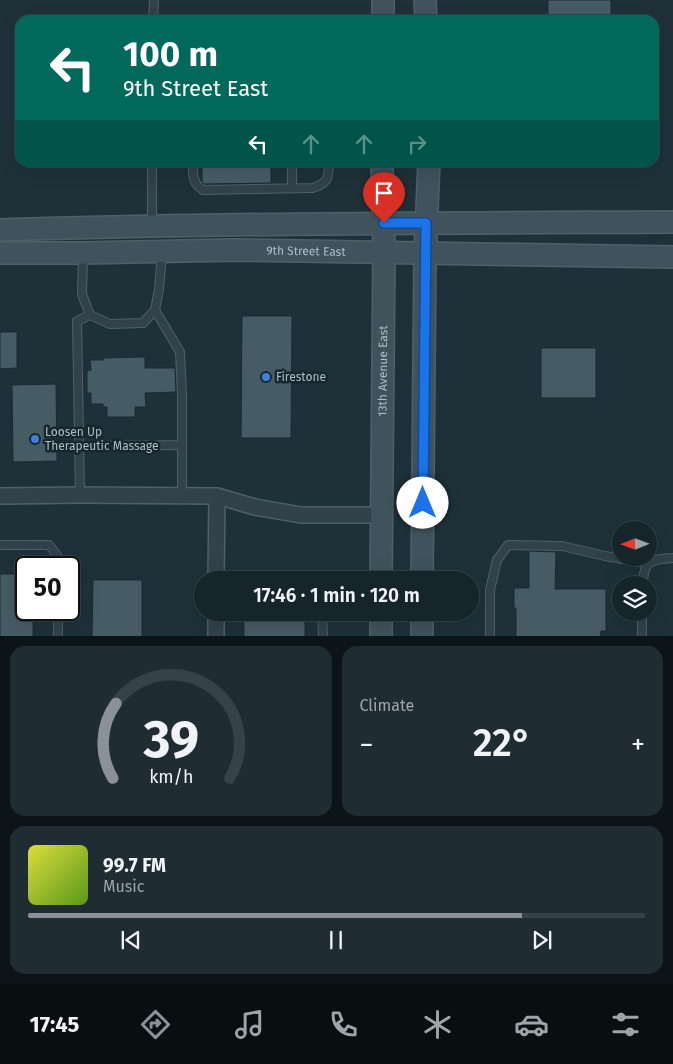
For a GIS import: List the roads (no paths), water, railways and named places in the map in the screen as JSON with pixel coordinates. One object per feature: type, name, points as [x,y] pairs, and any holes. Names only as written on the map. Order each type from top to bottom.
[{"type":"main road","points":[[383,0],[383,15]]},
{"type":"main road","points":[[425,0],[426,15]]},
{"type":"main road","name":"13th Avenue East","points":[[381,571],[384,253],[382,167]]},
{"type":"main road","points":[[422,571],[425,254],[429,167]]},
{"type":"main road","points":[[0,230],[384,223],[673,222]]},
{"type":"main road","name":"9th Street East","points":[[0,253],[83,254],[233,250],[673,257]]},
{"type":"main road","points":[[381,621],[381,636]]},
{"type":"main road","points":[[422,621],[422,636]]},
{"type":"street","points":[[0,496],[217,496],[255,507],[301,515],[382,515]]},
{"type":"street","points":[[216,571],[217,496]]},
{"type":"street","points":[[216,621],[216,636]]},
{"type":"lane","points":[[154,0],[154,15]]},
{"type":"lane","points":[[152,167],[152,226]]},
{"type":"lane","points":[[193,167],[193,179],[197,186],[203,190],[313,188],[323,185],[329,175],[329,167]]},
{"type":"lane","points":[[292,167],[292,188]]},
{"type":"lane","points":[[83,254],[82,294],[90,315],[110,324],[143,322],[155,310],[163,252]]},
{"type":"lane","points":[[155,310],[180,352],[182,496]]},
{"type":"lane","points":[[80,495],[77,320],[90,315]]},
{"type":"lane","points":[[79,446],[182,446]]},
{"type":"lane","points":[[0,545],[49,545],[57,556]]},
{"type":"lane","points":[[490,636],[490,590],[497,560],[508,545],[562,546],[612,557]]},
{"type":"lane","points":[[658,559],[673,558]]},
{"type":"lane","points":[[58,621],[58,636]]},
{"type":"lane","points":[[322,621],[323,636]]},
{"type":"lane","points":[[642,621],[642,636]]},
{"type":"place","name":"Firestone","points":[[266,377]]},
{"type":"place","name":"Loosen Up Therapeutic Massage","points":[[35,439]]}]
